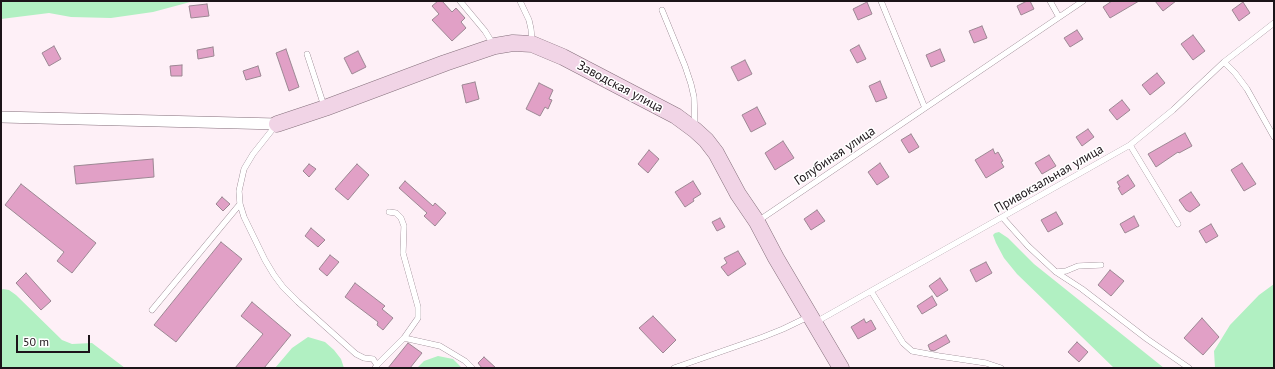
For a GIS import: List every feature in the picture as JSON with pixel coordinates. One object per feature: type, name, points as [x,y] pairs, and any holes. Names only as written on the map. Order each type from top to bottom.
[{"type":"street","name":"Заводская улица","points":[[277,124],[495,46],[512,43],[532,44],[563,57],[676,116],[706,140],[716,153],[738,194],[756,222],[841,368]]},
{"type":"street","points":[[1,117],[277,124]]},
{"type":"lane","points":[[460,1],[485,31],[495,46]]},
{"type":"lane","points":[[881,1],[925,108]]},
{"type":"lane","points":[[1050,1],[1059,17]]},
{"type":"lane","name":"Голубиная улица","points":[[756,222],[1083,1]]},
{"type":"lane","points":[[521,2],[531,29],[532,44]]},
{"type":"lane","points":[[662,10],[691,84],[694,97],[695,130]]},
{"type":"lane","name":"Привокзальная улица","points":[[674,368],[812,320],[871,291],[1003,218],[1130,145],[1172,110],[1224,62],[1274,23]]},
{"type":"lane","points":[[307,54],[325,108]]},
{"type":"lane","points":[[1224,62],[1235,73],[1247,89],[1274,137]]},
{"type":"lane","points":[[277,124],[253,154],[244,169],[239,191],[240,204],[244,217],[265,260],[283,287],[356,354],[364,358],[373,359],[376,367],[404,338],[418,318],[418,307],[403,253],[404,226],[401,218],[396,213],[389,212]]},
{"type":"lane","points":[[1130,145],[1178,224]]},
{"type":"lane","points":[[152,310],[240,204]]},
{"type":"lane","points":[[1003,218],[1028,246],[1056,272],[1082,289],[1147,339],[1189,368]]},
{"type":"lane","points":[[1056,272],[1066,271],[1078,266],[1101,265]]},
{"type":"lane","points":[[871,291],[903,343],[912,351],[986,363],[1001,368]]},
{"type":"lane","points":[[404,338],[440,346],[465,361],[472,368]]},
{"type":"green space","points":[[1,1],[194,1],[153,12],[111,18],[71,17],[49,13],[1,19]]},
{"type":"green space","points":[[999,232],[1008,238],[1034,264],[1164,368],[1114,368],[1017,274],[1004,258],[996,243],[993,235]]},
{"type":"green space","points":[[1274,284],[1274,368],[1215,368],[1214,351],[1230,325],[1259,295]]},
{"type":"green space","points":[[1,290],[9,290],[16,295],[62,340],[72,344],[92,343],[125,368],[1,368]]},
{"type":"green space","points":[[308,337],[325,342],[341,359],[344,368],[275,368],[292,348]]},
{"type":"green space","points":[[438,356],[453,359],[462,368],[417,368],[424,361]]},
{"type":"building","points":[[438,1],[442,1],[452,12],[456,8],[465,18],[461,22],[466,28],[452,41],[432,20],[439,14],[432,6]]},
{"type":"building","points":[[1030,1],[1034,9],[1021,15],[1017,6]]},
{"type":"building","points":[[1112,1],[1139,1],[1110,18],[1103,7]]},
{"type":"building","points":[[1155,1],[1176,1],[1163,11]]},
{"type":"building","points":[[867,2],[872,14],[858,20],[853,9]]},
{"type":"building","points":[[1243,2],[1250,13],[1239,21],[1232,10]]},
{"type":"building","points":[[207,4],[209,16],[191,18],[189,6]]},
{"type":"building","points":[[982,26],[987,38],[974,43],[969,31]]},
{"type":"building","points":[[1077,30],[1083,39],[1070,47],[1064,38]]},
{"type":"building","points":[[1193,35],[1205,51],[1193,60],[1181,44]]},
{"type":"building","points":[[859,45],[866,59],[857,63],[850,50]]},
{"type":"building","points":[[54,46],[61,59],[49,66],[42,53]]},
{"type":"building","points":[[213,47],[214,56],[198,59],[197,50]]},
{"type":"building","points":[[286,49],[299,87],[289,91],[276,53]]},
{"type":"building","points":[[940,49],[945,61],[931,67],[926,55]]},
{"type":"building","points":[[358,51],[366,67],[352,74],[344,58]]},
{"type":"building","points":[[745,60],[752,74],[738,81],[731,67]]},
{"type":"building","points":[[182,65],[182,76],[171,76],[170,66]]},
{"type":"building","points":[[258,66],[261,76],[246,80],[243,71]]},
{"type":"building","points":[[1157,73],[1165,83],[1150,95],[1142,85]]},
{"type":"building","points":[[880,81],[887,98],[876,102],[869,86]]},
{"type":"building","points":[[475,82],[479,99],[466,103],[462,85]]},
{"type":"building","points":[[539,83],[553,90],[549,99],[552,100],[548,109],[545,107],[540,116],[526,109]]},
{"type":"building","points":[[1122,100],[1130,110],[1117,120],[1109,110]]},
{"type":"building","points":[[757,107],[766,124],[751,132],[742,115]]},
{"type":"building","points":[[1088,129],[1094,137],[1082,146],[1076,137]]},
{"type":"building","points":[[1185,133],[1192,146],[1179,153],[1178,152],[1156,167],[1148,154]]},
{"type":"building","points":[[911,134],[919,147],[909,153],[901,140]]},
{"type":"building","points":[[783,141],[794,158],[775,170],[765,153]]},
{"type":"building","points":[[993,149],[995,154],[998,152],[1003,161],[1001,162],[1004,167],[986,178],[975,160]]},
{"type":"building","points":[[649,150],[659,159],[648,173],[638,164]]},
{"type":"building","points":[[1049,155],[1056,166],[1042,174],[1035,163]]},
{"type":"building","points":[[153,159],[154,177],[76,184],[74,166]]},
{"type":"building","points":[[880,163],[889,177],[877,185],[868,172]]},
{"type":"building","points":[[1242,163],[1256,184],[1244,191],[1231,170]]},
{"type":"building","points":[[309,164],[316,169],[309,177],[303,171]]},
{"type":"building","points":[[357,164],[369,175],[348,200],[335,189]]},
{"type":"building","points":[[1128,175],[1135,186],[1122,195],[1118,188],[1120,187],[1117,182]]},
{"type":"building","points":[[405,181],[433,206],[435,203],[446,213],[435,226],[424,216],[427,213],[399,188]]},
{"type":"building","points":[[693,181],[701,194],[685,207],[675,192]]},
{"type":"building","points":[[21,184],[96,243],[72,273],[57,261],[64,252],[5,205]]},
{"type":"building","points":[[1191,192],[1200,205],[1190,212],[1186,210],[1179,200]]},
{"type":"building","points":[[222,197],[230,204],[223,211],[216,204]]},
{"type":"building","points":[[817,210],[825,221],[811,230],[804,219]]},
{"type":"building","points":[[1056,212],[1063,224],[1048,232],[1041,220]]},
{"type":"building","points":[[1134,216],[1139,226],[1125,233],[1120,224]]},
{"type":"building","points":[[720,218],[725,227],[717,231],[712,222]]},
{"type":"building","points":[[1211,224],[1218,236],[1206,243],[1199,231]]},
{"type":"building","points":[[311,228],[325,240],[318,247],[305,236]]},
{"type":"building","points":[[221,242],[242,259],[176,342],[154,325]]},
{"type":"building","points":[[738,251],[746,264],[728,276],[721,267],[727,263],[724,258]]},
{"type":"building","points":[[330,255],[339,262],[327,276],[319,269]]},
{"type":"building","points":[[986,262],[992,273],[976,282],[970,270]]},
{"type":"building","points":[[1110,270],[1124,281],[1111,296],[1098,285]]},
{"type":"building","points":[[26,273],[51,301],[41,310],[16,283]]},
{"type":"building","points":[[940,278],[948,290],[937,297],[929,286]]},
{"type":"building","points":[[355,283],[385,306],[382,309],[393,318],[383,330],[377,325],[378,322],[345,297]]},
{"type":"building","points":[[932,296],[937,305],[922,314],[917,306]]},
{"type":"building","points":[[252,302],[291,335],[264,368],[235,368],[263,334],[241,316]]},
{"type":"building","points":[[653,316],[676,340],[663,353],[639,328]]},
{"type":"building","points":[[1202,318],[1219,337],[1203,355],[1184,338]]},
{"type":"building","points":[[864,319],[866,323],[871,320],[876,329],[858,339],[851,327]]},
{"type":"building","points":[[946,335],[950,342],[934,351],[930,350],[928,345]]},
{"type":"building","points":[[1077,342],[1088,352],[1079,362],[1068,352]]},
{"type":"building","points":[[408,343],[422,353],[410,368],[388,368]]},
{"type":"building","points":[[484,357],[496,368],[482,368],[478,363]]}]
